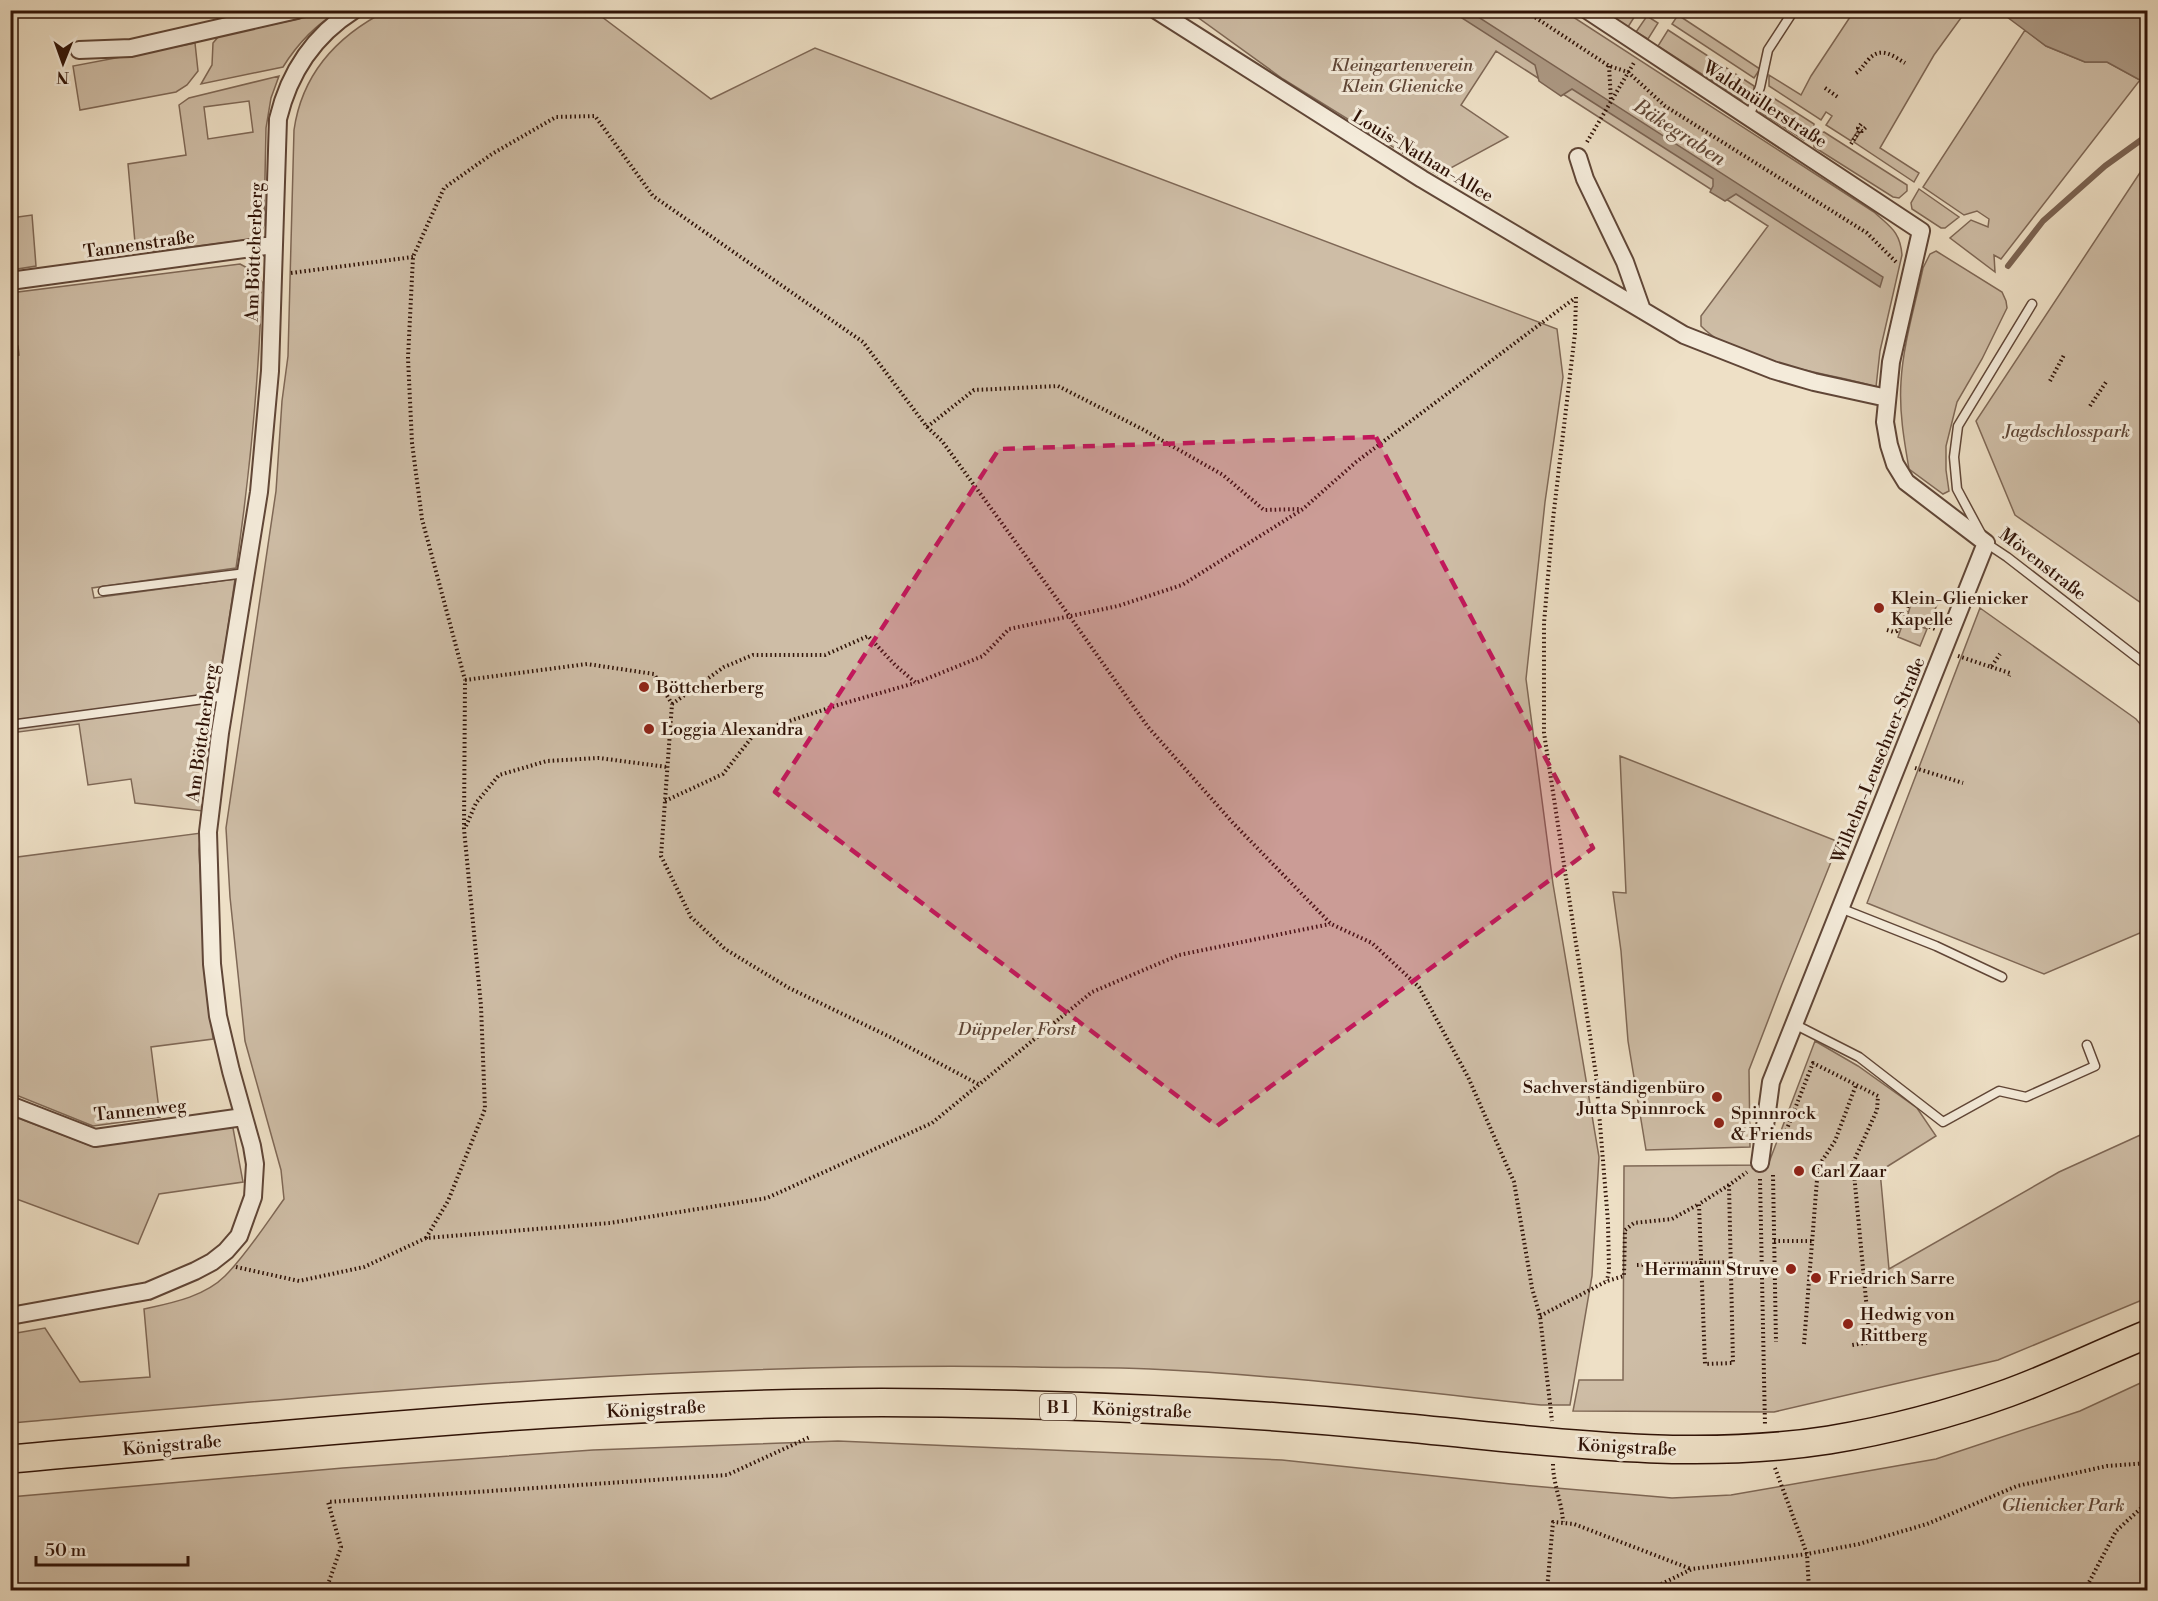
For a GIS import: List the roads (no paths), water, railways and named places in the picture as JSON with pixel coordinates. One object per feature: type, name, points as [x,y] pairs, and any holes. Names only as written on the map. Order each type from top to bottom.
[{"type":"main road","name":"Königstraße","points":[[10,1459],[502,1418],[720,1405],[888,1402],[1220,1413],[1382,1425],[1635,1450],[1712,1451],[1827,1440],[1890,1428],[2011,1392],[2148,1334]]},
{"type":"street","points":[[80,50],[131,48],[297,10]]},
{"type":"street","name":"Am Böttcherberg","points":[[10,1316],[148,1291],[212,1262],[239,1236],[253,1197],[255,1164],[252,1146],[218,1016],[212,964],[208,832],[220,733],[259,492],[270,370],[278,119],[293,75],[306,54],[321,36],[354,10]]},
{"type":"street","name":"Louis-Nathan-Allee","points":[[1156,10],[1412,173],[1684,335],[1742,359],[1814,382],[1887,398]]},
{"type":"street","name":"Waldmüllerstraße","points":[[1587,10],[1921,231],[1891,362],[1887,398]]},
{"type":"street","points":[[1578,157],[1585,179],[1625,262],[1642,310]]},
{"type":"street","name":"Tannenstraße","points":[[10,281],[273,245]]},
{"type":"street","points":[[1887,398],[1886,422],[1889,445],[1895,464],[1906,482],[1986,543]]},
{"type":"street","name":"Wilhelm-Leuschner-Straße","points":[[1766,1164],[1770,1082],[1986,543]]},
{"type":"street","name":"Tannenweg","points":[[10,1106],[95,1138],[243,1117]]},
{"type":"lane","points":[[1749,117],[1760,87],[1768,50],[1794,10]]},
{"type":"lane","name":"Mövenstraße","points":[[2032,304],[1958,426],[1954,457],[1956,489],[1986,543],[2148,666]]},
{"type":"lane","points":[[103,591],[246,573]]},
{"type":"lane","points":[[10,725],[227,696]]},
{"type":"lane","points":[[1840,908],[1936,946],[2002,977]]},
{"type":"lane","points":[[1794,1024],[1859,1058],[1943,1122],[1999,1091],[2026,1097],[2095,1066],[2087,1045]]},
{"type":"waterway","name":"Bäkegraben","points":[[2008,266],[2043,221],[2105,166],[2148,135]]},
{"type":"place","name":"Klein-Glienicker Kapelle","points":[[1879,608]]},
{"type":"place","name":"Böttcherberg","points":[[644,687]]},
{"type":"place","name":"Loggia Alexandra","points":[[649,729]]},
{"type":"place","name":"Sachverständigenbüro Jutta Spinnrock","points":[[1717,1097]]},
{"type":"place","name":"Spinnrock & Friends","points":[[1719,1123]]},
{"type":"place","name":"Carl Zaar","points":[[1799,1171]]},
{"type":"place","name":"Hermann Struve","points":[[1791,1269]]},
{"type":"place","name":"Friedrich Sarre","points":[[1816,1278]]},
{"type":"place","name":"Hedwig von Rittberg","points":[[1848,1324]]},
{"type":"park label","name":"Kleingartenverein Klein Glienicke","points":[[1402,76]]},
{"type":"park label","name":"Jagdschlosspark","points":[[2067,431]]},
{"type":"park label","name":"Düppeler Forst","points":[[1017,1029]]},
{"type":"park label","name":"Glienicker Park","points":[[2063,1505]]}]
